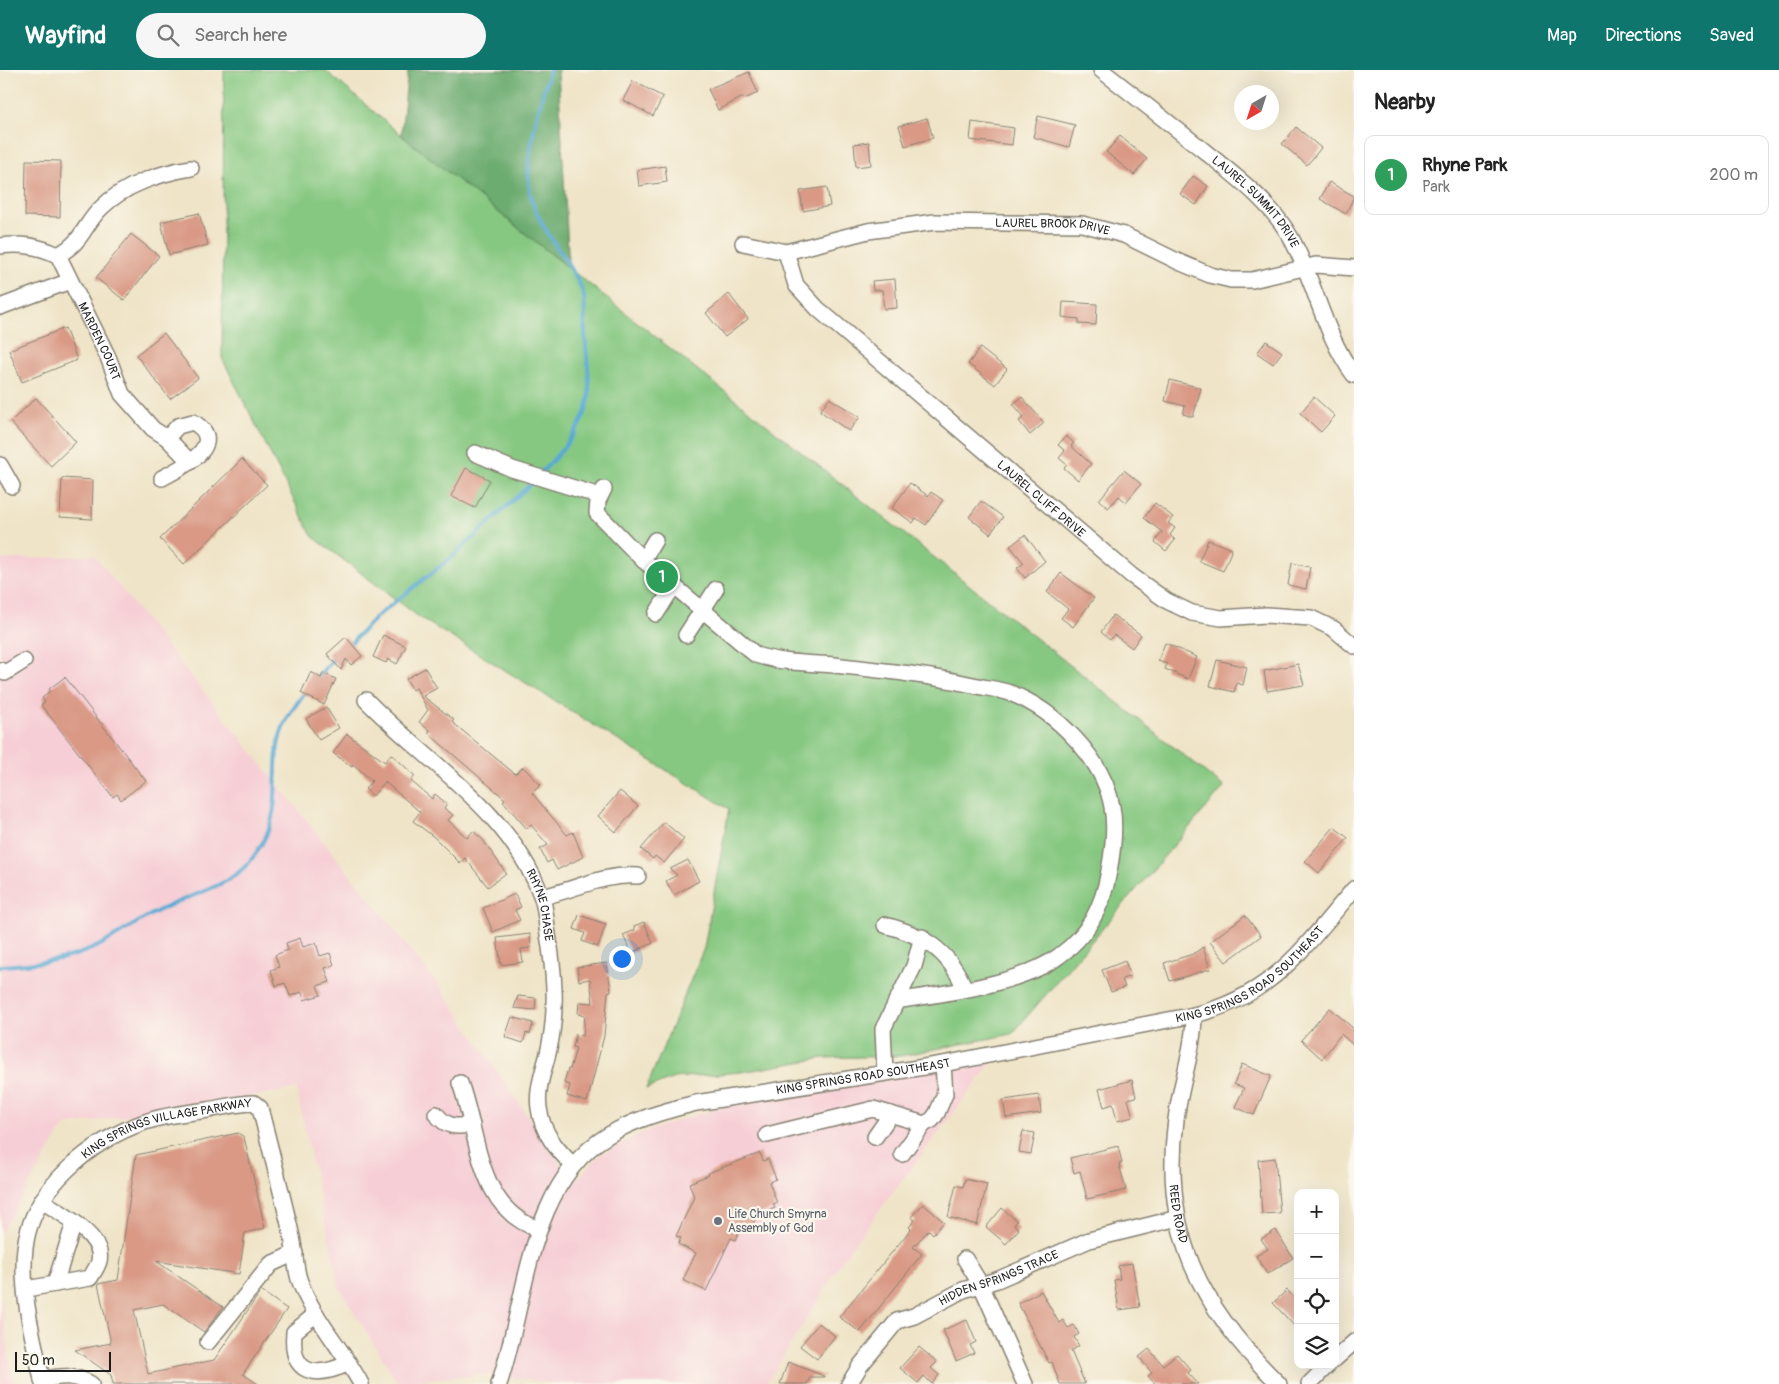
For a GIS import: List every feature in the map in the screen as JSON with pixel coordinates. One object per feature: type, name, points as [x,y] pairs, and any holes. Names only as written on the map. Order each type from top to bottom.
[{"type":"street","name":"LAUREL SUMMIT DRIVE","points":[[1101,70],[1235,176],[1275,215],[1290,237],[1304,267],[1331,339],[1354,375]]},
{"type":"street","points":[[0,246],[18,244],[43,248],[58,255],[71,248],[102,208],[123,191],[166,174],[191,168]]},
{"type":"street","name":"LAUREL BROOK DRIVE","points":[[743,243],[786,252],[868,231],[936,222],[1082,224],[1104,228],[1124,235],[1210,275],[1231,280],[1252,280],[1316,265],[1354,268]]},
{"type":"street","name":"LAUREL CLIFF DRIVE","points":[[786,252],[796,285],[818,310],[1132,576],[1167,601],[1192,613],[1221,618],[1266,615],[1311,618],[1334,629],[1354,646]]},
{"type":"street","name":"MARDEN COURT","points":[[58,255],[108,357],[122,394],[153,429],[167,438],[190,462]]},
{"type":"street","points":[[0,307],[70,281]]},
{"type":"street","points":[[162,478],[190,462],[205,448],[206,442],[204,432],[198,425],[187,422],[178,426],[167,438]]},
{"type":"street","points":[[475,453],[505,466],[602,493],[597,513],[643,560],[673,587],[756,655],[774,661],[835,665],[950,680],[1010,693],[1042,711],[1072,734],[1099,769],[1112,807],[1114,844],[1105,893],[1092,922],[1072,946],[1043,966],[1026,973],[965,989],[896,1001]]},
{"type":"street","points":[[0,465],[12,486]]},
{"type":"street","points":[[643,560],[655,540]]},
{"type":"street","points":[[656,614],[673,587]]},
{"type":"street","points":[[686,635],[716,589]]},
{"type":"street","points":[[0,670],[4,672],[24,661]]},
{"type":"street","name":"RHYNE CHASE","points":[[366,700],[392,726],[450,776],[494,819],[517,846],[542,897],[555,982],[549,1048],[538,1099],[544,1128],[556,1148],[573,1165]]},
{"type":"street","points":[[542,897],[609,878],[626,875],[638,876]]},
{"type":"street","name":"KING SPRINGS ROAD SOUTHEAST","points":[[499,1384],[539,1229],[555,1189],[573,1165],[607,1136],[658,1113],[735,1096],[943,1064],[1194,1015],[1232,1003],[1268,982],[1289,962],[1354,889]]},
{"type":"street","points":[[885,924],[922,937],[934,946],[960,977],[965,989]]},
{"type":"street","points":[[885,1073],[883,1029],[914,966],[922,937]]},
{"type":"street","name":"REED ROAD","points":[[1194,1015],[1194,1028],[1179,1100],[1173,1143],[1173,1169],[1178,1218],[1190,1262],[1212,1306],[1240,1344],[1278,1384]]},
{"type":"street","points":[[902,1154],[924,1124],[932,1120],[945,1094],[943,1064]]},
{"type":"street","points":[[460,1083],[469,1107],[472,1125],[488,1181],[501,1203],[515,1216],[539,1229]]},
{"type":"street","name":"KING SPRINGS VILLAGE PARKWAY","points":[[43,1382],[26,1289],[25,1248],[28,1230],[42,1201],[66,1172],[102,1142],[124,1130],[146,1121],[178,1114],[254,1103],[260,1108],[272,1151],[299,1278],[316,1314],[349,1362],[361,1384]]},
{"type":"street","points":[[767,1135],[874,1109],[924,1124]]},
{"type":"street","points":[[436,1114],[447,1125],[453,1127],[472,1125]]},
{"type":"street","points":[[875,1137],[891,1114]]},
{"type":"street","points":[[26,1289],[90,1278],[100,1260],[99,1248],[90,1235],[42,1201]]},
{"type":"street","name":"HIDDEN SPRINGS TRACE","points":[[849,1384],[864,1360],[897,1321],[914,1316],[963,1290],[1011,1274],[1089,1240],[1178,1218]]},
{"type":"street","points":[[55,1284],[74,1223]]},
{"type":"street","points":[[208,1342],[271,1264],[295,1253]]},
{"type":"street","points":[[965,1259],[981,1285],[1025,1384]]},
{"type":"street","points":[[316,1314],[294,1332],[293,1347],[296,1360],[306,1369],[320,1372],[335,1370],[349,1362]]},
{"type":"street","points":[[1339,1355],[1354,1342]]},
{"type":"street","points":[[1310,1384],[1324,1369]]},
{"type":"street","points":[[43,1382],[64,1375],[79,1377],[91,1384]]},
{"type":"shaded area","points":[[94,555],[440,987],[573,1183],[600,1155],[644,1132],[738,1101],[995,1058],[847,1253],[766,1384],[554,1384],[490,1374],[397,1382],[340,1289],[296,1089],[64,1126],[0,1234],[0,560]]},
{"type":"shaded area","points":[[0,1294],[13,1384],[0,1384]]},
{"type":"green space","points":[[224,70],[325,70],[401,135],[1224,787],[1012,1034],[900,1056],[824,1058],[741,1072],[674,1078],[646,1089],[704,948],[729,809],[419,617],[312,536],[222,358]]},
{"type":"green space","points":[[408,70],[558,70],[569,268],[401,135]]},
{"type":"building","points":[[749,72],[758,93],[744,99],[743,97],[718,110],[708,89]]},
{"type":"building","points":[[633,81],[663,97],[653,116],[623,100]]},
{"type":"building","points":[[1038,116],[1075,125],[1069,147],[1033,137]]},
{"type":"building","points":[[927,118],[933,138],[905,146],[899,126]]},
{"type":"building","points":[[972,122],[1014,128],[1012,145],[970,140]]},
{"type":"building","points":[[1296,127],[1321,148],[1307,165],[1282,144]]},
{"type":"building","points":[[1120,136],[1147,159],[1134,175],[1106,152]]},
{"type":"building","points":[[869,142],[871,165],[856,167],[854,144]]},
{"type":"building","points":[[26,160],[61,161],[60,217],[25,216]]},
{"type":"building","points":[[665,166],[667,182],[639,186],[637,170]]},
{"type":"building","points":[[1193,176],[1208,186],[1196,205],[1180,194]]},
{"type":"building","points":[[1329,182],[1354,196],[1346,214],[1320,199]]},
{"type":"building","points":[[827,187],[830,206],[803,211],[800,191]]},
{"type":"building","points":[[199,213],[208,245],[169,255],[161,222]]},
{"type":"building","points":[[131,234],[159,256],[124,300],[96,278]]},
{"type":"building","points":[[895,279],[897,308],[884,309],[882,290],[873,290],[872,281]]},
{"type":"building","points":[[729,294],[748,319],[725,337],[706,313]]},
{"type":"building","points":[[1063,302],[1097,304],[1096,325],[1079,324],[1079,319],[1062,317]]},
{"type":"building","points":[[65,328],[77,360],[22,382],[9,350]]},
{"type":"building","points":[[164,333],[198,378],[170,399],[136,355]]},
{"type":"building","points":[[1266,341],[1282,352],[1273,364],[1257,353]]},
{"type":"building","points":[[980,348],[1007,369],[995,385],[968,364]]},
{"type":"building","points":[[1170,380],[1201,388],[1193,417],[1183,414],[1185,406],[1165,401]]},
{"type":"building","points":[[1022,397],[1044,423],[1030,435],[1019,421],[1024,417],[1013,404]]},
{"type":"building","points":[[1314,397],[1335,416],[1321,432],[1300,413]]},
{"type":"building","points":[[36,398],[76,442],[51,466],[10,422]]},
{"type":"building","points":[[829,398],[860,417],[849,431],[820,411]]},
{"type":"building","points":[[1066,436],[1074,443],[1071,446],[1091,464],[1078,480],[1064,468],[1067,465],[1059,458],[1065,451],[1058,445]]},
{"type":"building","points":[[242,459],[267,485],[184,564],[160,539]]},
{"type":"building","points":[[466,468],[490,480],[475,508],[451,496]]},
{"type":"building","points":[[1124,470],[1141,484],[1126,502],[1119,496],[1108,508],[1099,500]]},
{"type":"building","points":[[62,478],[93,480],[92,519],[60,517]]},
{"type":"building","points":[[910,483],[928,496],[931,492],[943,500],[926,525],[916,518],[913,523],[892,508]]},
{"type":"building","points":[[981,501],[1003,517],[990,534],[969,517]]},
{"type":"building","points":[[1155,503],[1173,517],[1168,523],[1175,528],[1170,535],[1175,540],[1166,551],[1155,542],[1162,532],[1144,518]]},
{"type":"building","points":[[1025,535],[1045,561],[1025,578],[1017,568],[1024,563],[1010,546]]},
{"type":"building","points":[[1208,540],[1232,549],[1223,571],[1199,561]]},
{"type":"building","points":[[1292,563],[1310,567],[1306,589],[1288,585]]},
{"type":"building","points":[[1061,573],[1094,598],[1073,627],[1061,618],[1068,609],[1047,592]]},
{"type":"building","points":[[1113,615],[1141,635],[1132,648],[1114,635],[1110,640],[1101,632]]},
{"type":"building","points":[[383,635],[406,646],[397,664],[388,659],[386,663],[373,657]]},
{"type":"building","points":[[346,637],[362,656],[351,665],[346,659],[341,670],[327,654]]},
{"type":"building","points":[[1165,643],[1197,657],[1188,679],[1165,669],[1167,664],[1158,661]]},
{"type":"building","points":[[1217,660],[1247,667],[1243,685],[1237,683],[1234,692],[1210,686]]},
{"type":"building","points":[[1298,664],[1304,685],[1267,691],[1264,671]]},
{"type":"building","points":[[425,668],[437,688],[423,696],[454,720],[452,722],[515,774],[523,767],[541,785],[532,793],[567,835],[573,832],[583,857],[557,870],[552,860],[547,863],[540,849],[548,845],[531,825],[527,829],[503,801],[505,799],[428,733],[430,731],[419,722],[428,710],[416,688],[413,690],[406,679]]},
{"type":"building","points":[[311,672],[321,678],[323,673],[336,679],[324,705],[301,693]]},
{"type":"building","points":[[65,677],[146,781],[121,800],[117,794],[113,797],[41,705],[45,702],[42,698],[50,691],[49,689]]},
{"type":"building","points":[[326,707],[339,728],[319,740],[306,719]]},
{"type":"building","points":[[347,734],[385,762],[391,754],[415,776],[411,781],[432,799],[435,794],[447,804],[444,808],[453,815],[448,820],[467,838],[473,831],[483,840],[506,873],[488,887],[465,858],[460,863],[434,837],[413,821],[420,812],[385,782],[373,796],[365,789],[372,781],[353,764],[352,767],[333,753]]},
{"type":"building","points":[[620,791],[638,806],[616,832],[598,816]]},
{"type":"building","points":[[664,822],[684,839],[664,863],[655,856],[653,859],[641,849]]},
{"type":"building","points":[[1334,827],[1348,838],[1319,873],[1305,861]]},
{"type":"building","points":[[688,860],[699,881],[674,895],[666,881],[677,875],[670,869]]},
{"type":"building","points":[[515,894],[521,907],[515,910],[520,920],[493,932],[483,908]]},
{"type":"building","points":[[579,915],[606,924],[598,947],[582,941],[585,933],[574,929]]},
{"type":"building","points":[[1245,915],[1261,936],[1226,962],[1210,942]]},
{"type":"building","points":[[644,922],[653,943],[631,953],[623,935],[635,930],[634,926]]},
{"type":"building","points":[[530,934],[531,948],[521,949],[523,962],[501,965],[497,938]]},
{"type":"building","points":[[300,938],[303,947],[316,943],[320,956],[330,953],[334,965],[325,968],[330,982],[317,986],[321,995],[304,1000],[302,992],[290,996],[285,983],[276,986],[271,970],[279,967],[275,955],[288,950],[286,943]]},
{"type":"building","points":[[1203,947],[1210,969],[1170,981],[1164,963],[1193,954]]},
{"type":"building","points":[[1125,961],[1131,976],[1122,979],[1125,987],[1111,992],[1102,970]]},
{"type":"building","points":[[607,963],[611,991],[608,992],[604,1036],[587,1102],[567,1096],[570,1085],[564,1083],[576,1048],[573,1047],[576,1034],[583,1036],[585,1015],[578,1014],[579,1002],[593,1003],[590,979],[579,981],[577,967]]},
{"type":"building","points":[[518,996],[536,998],[535,1010],[514,1008]]},
{"type":"building","points":[[1330,1008],[1354,1029],[1354,1046],[1341,1034],[1322,1059],[1301,1040]]},
{"type":"building","points":[[512,1017],[533,1023],[530,1034],[526,1033],[523,1043],[505,1037]]},
{"type":"building","points":[[1242,1064],[1271,1076],[1254,1115],[1235,1107],[1244,1088],[1234,1084]]},
{"type":"building","points":[[1132,1080],[1136,1097],[1128,1099],[1133,1117],[1117,1121],[1113,1104],[1104,1107],[1099,1089]]},
{"type":"building","points":[[1039,1095],[1041,1113],[1006,1118],[1003,1100]]},
{"type":"building","points":[[1023,1131],[1035,1133],[1031,1154],[1019,1152]]},
{"type":"building","points":[[238,1133],[244,1137],[265,1228],[245,1233],[239,1274],[156,1261],[223,1307],[204,1332],[163,1304],[134,1310],[148,1374],[214,1360],[261,1291],[287,1309],[243,1374],[258,1384],[113,1384],[111,1375],[75,1350],[111,1343],[98,1284],[118,1280],[136,1155]]},
{"type":"building","points":[[1118,1146],[1122,1163],[1119,1164],[1126,1190],[1087,1199],[1080,1171],[1074,1173],[1070,1158]]},
{"type":"building","name":"Life Church Smyrna Assembly of God","points":[[760,1153],[763,1161],[768,1159],[776,1179],[769,1182],[777,1203],[773,1204],[775,1208],[757,1215],[749,1232],[741,1228],[735,1240],[731,1238],[706,1291],[683,1280],[696,1253],[678,1244],[681,1238],[676,1236],[694,1197],[689,1183],[709,1175],[708,1173]]},
{"type":"building","points":[[1275,1158],[1280,1213],[1262,1214],[1258,1160]]},
{"type":"building","points":[[965,1179],[987,1184],[977,1225],[948,1217],[956,1185],[963,1187]]},
{"type":"building","points":[[923,1204],[944,1222],[933,1234],[929,1230],[913,1247],[922,1254],[860,1332],[839,1317],[911,1229],[909,1227],[915,1220],[911,1217]]},
{"type":"building","points":[[1002,1208],[1017,1221],[1014,1225],[1019,1229],[1006,1244],[986,1227]]},
{"type":"building","points":[[1276,1230],[1293,1258],[1267,1274],[1256,1256],[1268,1249],[1261,1239]]},
{"type":"building","points":[[1132,1263],[1140,1307],[1119,1310],[1114,1280],[1120,1279],[1118,1266]]},
{"type":"building","points":[[1287,1290],[1294,1298],[1294,1326],[1273,1303]]},
{"type":"building","points":[[1041,1291],[1059,1323],[1063,1320],[1068,1328],[1074,1325],[1079,1334],[1074,1337],[1079,1346],[1071,1351],[1085,1384],[1060,1384],[1052,1362],[1049,1363],[1018,1303]]},
{"type":"building","points":[[967,1320],[976,1342],[970,1345],[974,1353],[956,1361],[943,1330]]},
{"type":"building","points":[[819,1323],[835,1336],[817,1359],[800,1346]]},
{"type":"building","points":[[919,1347],[937,1362],[931,1368],[939,1375],[932,1384],[924,1376],[918,1383],[900,1368]]},
{"type":"building","points":[[1149,1349],[1163,1365],[1177,1354],[1191,1370],[1188,1373],[1198,1384],[1155,1384],[1148,1376],[1152,1373],[1139,1357]]},
{"type":"building","points":[[788,1362],[824,1377],[810,1377],[807,1384],[780,1384]]},
{"type":"waterway","points":[[541,473],[564,448],[578,428],[589,397],[585,303],[582,291],[536,212],[529,185],[529,159],[538,111],[550,70]]},
{"type":"waterway","points":[[348,646],[376,617],[452,557],[535,480]]},
{"type":"waterway","points":[[315,680],[335,657]]},
{"type":"waterway","points":[[0,966],[51,961],[76,955],[108,941],[154,913],[210,889],[237,874],[259,849],[268,831],[274,807],[278,745],[281,733],[288,716],[306,691]]},
{"type":"place","name":"Rhyne Park","points":[[662,577]]},
{"type":"place","name":"Life Church Smyrna Assembly of God","points":[[718,1221]]}]
